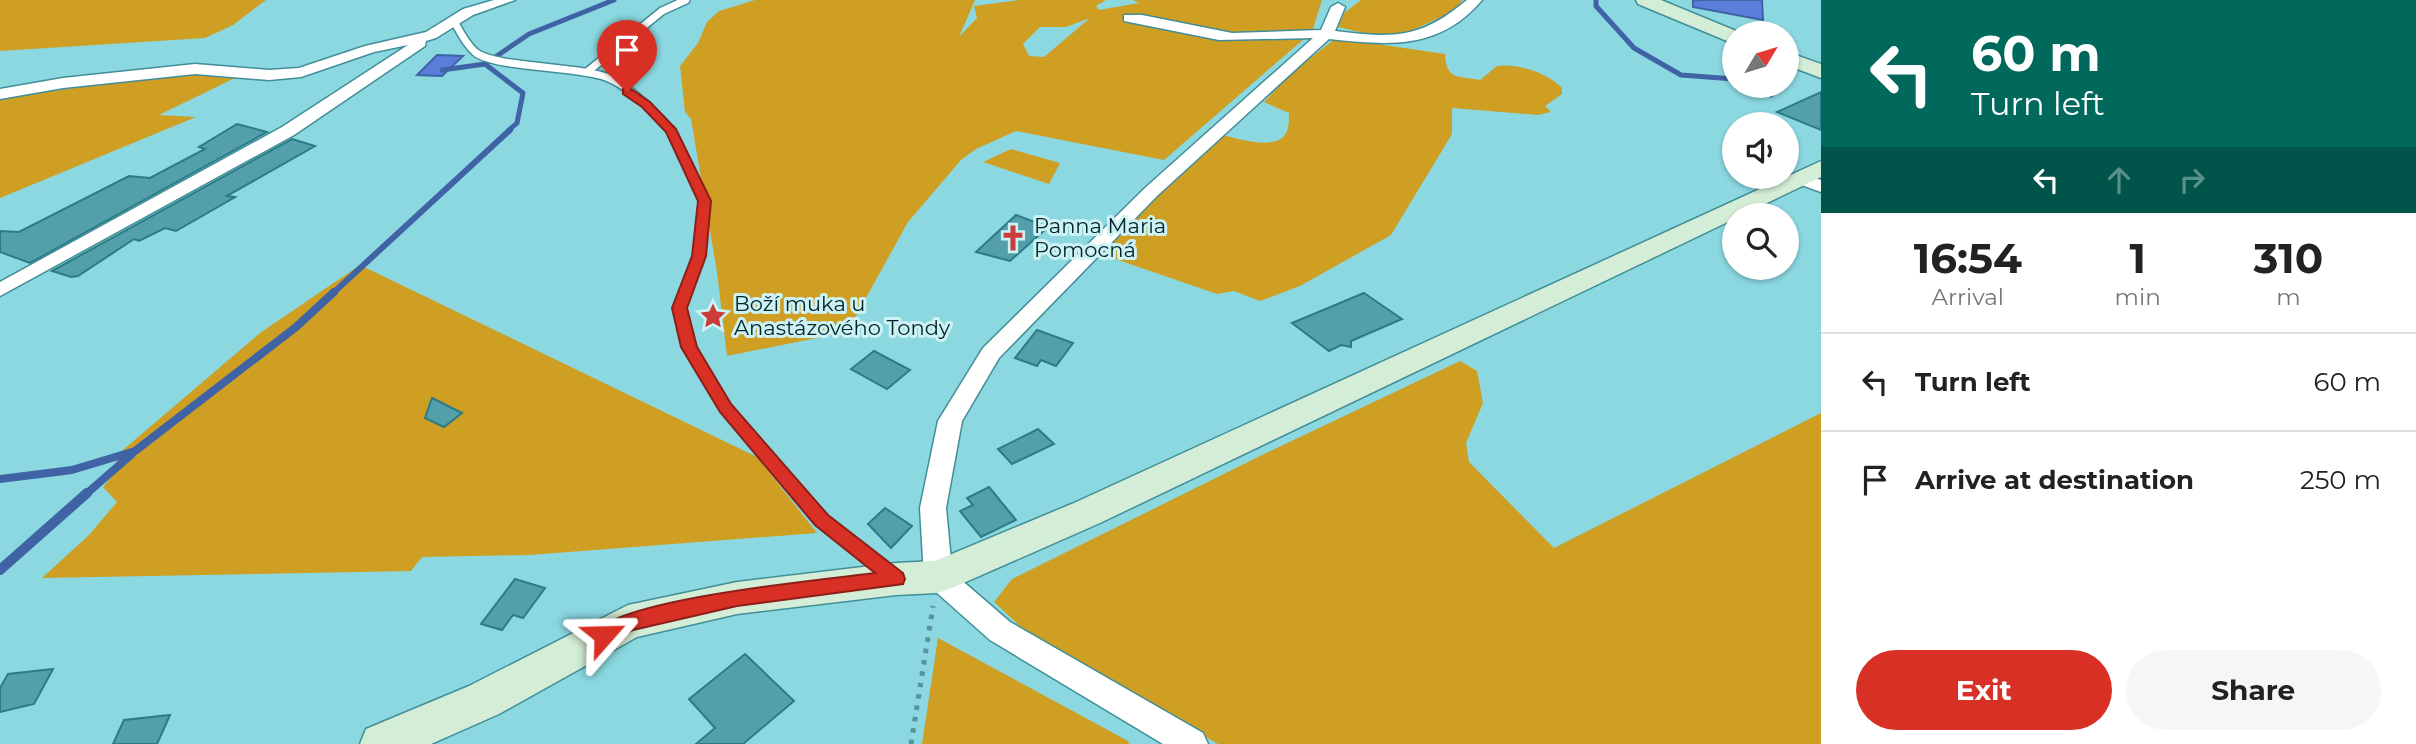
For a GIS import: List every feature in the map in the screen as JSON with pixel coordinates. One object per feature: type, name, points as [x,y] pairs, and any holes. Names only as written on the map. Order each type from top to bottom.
[{"type":"street","points":[[0,290],[288,131],[454,21],[466,6],[508,0]]},
{"type":"street","points":[[1129,18],[1149,19],[1231,37],[1291,33],[1397,40],[1444,23],[1475,0]]},
{"type":"street","points":[[1645,0],[1722,24]]},
{"type":"street","points":[[1192,744],[1000,631],[938,577],[933,508],[950,421],[991,353],[1151,192],[1326,34],[1338,6]]},
{"type":"street","points":[[0,94],[63,83],[195,69],[269,75],[301,72],[370,48],[432,35]]},
{"type":"street","points":[[1799,63],[1821,72]]},
{"type":"street","points":[[382,744],[484,700],[628,622],[737,598],[896,579],[938,577],[1087,513],[1815,178]]},
{"type":"lane","points":[[587,72],[662,11],[686,0]]},
{"type":"lane","points":[[454,21],[462,37],[477,54],[506,62],[587,72],[609,79],[646,104],[671,131],[704,201],[699,256],[680,308],[689,347],[726,408],[821,520],[896,579]]},
{"type":"path","points":[[911,744],[938,577]]},
{"type":"shaded area","points":[[0,0],[266,0],[233,25],[205,38],[0,51]]},
{"type":"shaded area","points":[[755,0],[975,0],[959,37],[977,18],[974,6],[1019,0],[1106,0],[1096,6],[1099,10],[1139,3],[1133,0],[1322,0],[1312,32],[1164,160],[1016,131],[976,149],[961,160],[908,222],[847,332],[727,356],[717,272],[691,119],[685,112],[680,66],[698,43],[707,22],[719,11]],"holes":[[[1090,18],[1044,57],[1029,56],[1023,44],[1040,27],[1066,27]]]},
{"type":"shaded area","points":[[1361,0],[1462,0],[1456,10],[1400,36],[1386,38],[1338,27],[1344,13]]},
{"type":"shaded area","points":[[1336,38],[1445,54],[1451,73],[1465,78],[1480,80],[1497,66],[1523,68],[1556,83],[1562,88],[1562,94],[1545,106],[1551,112],[1538,115],[1452,108],[1452,134],[1391,235],[1300,286],[1260,301],[1234,291],[1217,294],[1095,252],[1223,135],[1267,143],[1283,137],[1288,129],[1289,113],[1264,102],[1294,71]]},
{"type":"shaded area","points":[[194,72],[239,76],[159,115],[196,117],[0,198],[0,98]]},
{"type":"shaded area","points":[[1011,149],[1060,163],[1049,184],[983,162]]},
{"type":"shaded area","points":[[360,265],[757,457],[817,533],[530,555],[422,557],[411,571],[42,578],[89,535],[117,502],[103,487],[115,473],[117,455],[260,333]]},
{"type":"shaded area","points":[[1460,361],[1477,371],[1483,403],[1466,443],[1469,462],[1554,548],[1821,413],[1821,744],[1218,744],[1022,628],[994,602],[1012,579]]},
{"type":"shaded area","points":[[938,638],[1128,741],[1129,744],[922,744]]},
{"type":"water","points":[[1693,0],[1762,0],[1763,20],[1693,7]]},
{"type":"water","points":[[437,55],[463,56],[442,76],[417,75]]},
{"type":"building","points":[[1821,92],[1821,130],[1799,121],[1799,112],[1777,112]]},
{"type":"building","points":[[237,124],[267,132],[30,263],[0,252],[0,231],[19,232],[129,176],[150,178],[205,149],[199,147]]},
{"type":"building","points":[[292,139],[315,146],[227,196],[235,197],[176,231],[165,228],[139,241],[134,239],[78,276],[71,277],[52,271]]},
{"type":"building","name":"Panna Maria Pomocná","points":[[1016,215],[1048,227],[1010,261],[976,252]]},
{"type":"building","points":[[1364,293],[1402,319],[1351,341],[1351,347],[1341,345],[1329,351],[1292,323]]},
{"type":"building","points":[[1037,330],[1073,343],[1056,366],[1041,360],[1037,366],[1015,358]]},
{"type":"building","points":[[874,351],[910,370],[887,389],[851,369]]},
{"type":"building","points":[[432,398],[462,413],[444,427],[425,418]]},
{"type":"building","points":[[1038,429],[1054,444],[1012,464],[998,449]]},
{"type":"building","points":[[989,487],[1016,520],[981,537],[960,511],[973,505],[967,498]]},
{"type":"building","points":[[885,508],[912,526],[891,548],[868,524]]},
{"type":"building","points":[[515,579],[545,588],[523,618],[513,615],[502,630],[481,624]]},
{"type":"building","points":[[745,654],[794,701],[743,744],[696,744],[715,728],[689,699]]},
{"type":"building","points":[[53,669],[34,704],[0,712],[0,688],[8,674]]},
{"type":"building","points":[[170,715],[157,744],[113,744],[124,720]]},
{"type":"waterway","points":[[485,64],[529,34],[614,0]]},
{"type":"waterway","points":[[1596,0],[1596,6],[1634,48],[1681,75],[1722,78]]},
{"type":"waterway","points":[[442,70],[485,64]]},
{"type":"waterway","points":[[485,64],[523,93],[517,123],[508,131]]},
{"type":"waterway","points":[[332,294],[510,130]]},
{"type":"waterway","points":[[0,479],[72,470],[135,451],[296,327],[334,292]]},
{"type":"waterway","points":[[85,495],[132,454]]},
{"type":"waterway","points":[[0,570],[87,493]]},
{"type":"place","name":"Panna Maria Pomocná","points":[[1013,238]]},
{"type":"place","name":"Boží muka u Anastázového Tondy","points":[[713,316]]},
{"type":"route","points":[[604,635],[628,622],[737,598],[896,579],[821,520],[726,408],[689,347],[680,308],[699,256],[704,201],[671,131],[646,104],[627,92]]}]
